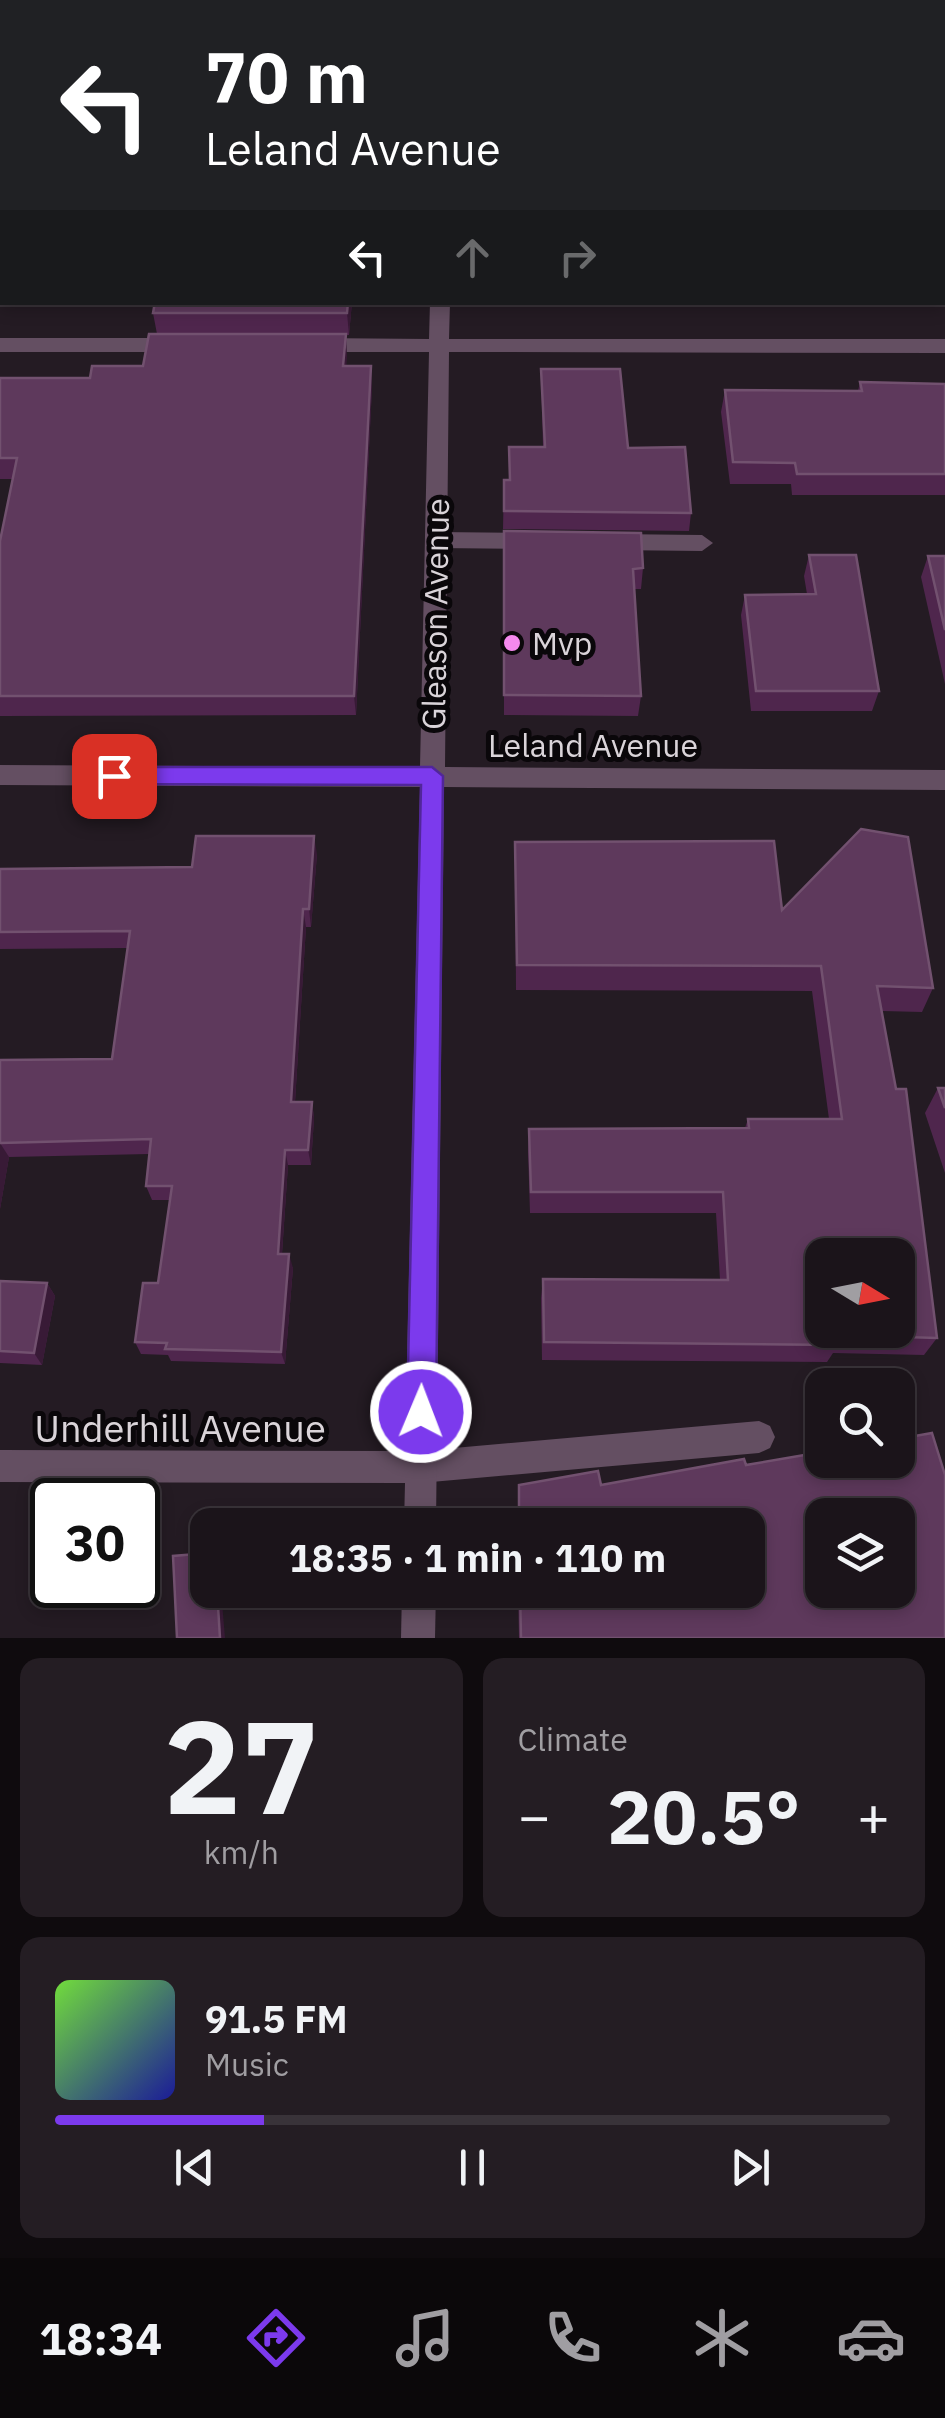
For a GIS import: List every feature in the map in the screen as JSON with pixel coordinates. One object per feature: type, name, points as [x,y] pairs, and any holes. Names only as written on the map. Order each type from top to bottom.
[{"type":"street","name":"Gleason Avenue","points":[[420,1508],[440,305]]},
{"type":"street","points":[[0,345],[194,345]]},
{"type":"street","points":[[292,345],[945,346]]},
{"type":"street","points":[[436,540],[554,541]]},
{"type":"street","points":[[591,542],[702,544]]},
{"type":"street","name":"Leland Avenue","points":[[0,776],[945,780]]},
{"type":"street","name":"Underhill Avenue","points":[[0,1466],[420,1466],[759,1437]]},
{"type":"street","points":[[418,1638],[419,1608]]},
{"type":"building","points":[[154,305],[348,305],[347,313],[153,313]]},
{"type":"building","points":[[149,334],[346,334],[343,366],[371,366],[354,696],[0,696],[0,541],[17,458],[0,458],[0,378],[90,378],[92,366],[143,366]]},
{"type":"building","points":[[541,369],[620,369],[628,448],[685,447],[691,513],[504,511],[504,480],[510,480],[509,447],[545,447]]},
{"type":"building","points":[[860,382],[945,384],[945,474],[797,474],[795,463],[733,462],[725,390],[862,391]]},
{"type":"building","points":[[504,531],[641,533],[643,568],[633,569],[641,696],[504,695]]},
{"type":"building","points":[[809,555],[856,555],[879,691],[756,691],[745,595],[816,594]]},
{"type":"building","points":[[928,556],[945,556],[945,630]]},
{"type":"building","points":[[861,829],[908,837],[933,988],[877,986],[896,1089],[906,1089],[937,1338],[915,1337],[915,1238],[805,1238],[805,1345],[544,1342],[543,1279],[728,1280],[723,1192],[531,1192],[529,1129],[749,1128],[748,1119],[842,1119],[821,966],[517,965],[515,842],[774,841],[782,910]]},
{"type":"building","points":[[196,836],[314,836],[309,909],[303,909],[291,1102],[312,1102],[308,1150],[285,1150],[278,1254],[289,1254],[281,1352],[165,1349],[167,1343],[135,1342],[143,1283],[158,1283],[172,1186],[146,1186],[151,1139],[0,1143],[0,1060],[112,1059],[130,931],[0,932],[0,869],[192,867]]},
{"type":"building","points":[[938,1088],[945,1088],[945,1108]]},
{"type":"building","points":[[0,1281],[47,1283],[34,1353],[0,1351]]},
{"type":"building","points":[[932,1433],[945,1475],[945,1638],[521,1638],[520,1608],[765,1608],[765,1508],[519,1508],[519,1485],[598,1471],[601,1485],[744,1459],[746,1465],[805,1455],[805,1478],[915,1478],[915,1436]]},
{"type":"building","points":[[190,1555],[190,1608],[218,1608],[220,1638],[177,1638],[173,1556]]},
{"type":"place","name":"Mvp","points":[[512,643]]},
{"type":"route","points":[[114,776],[432,776],[421,1412]]}]
